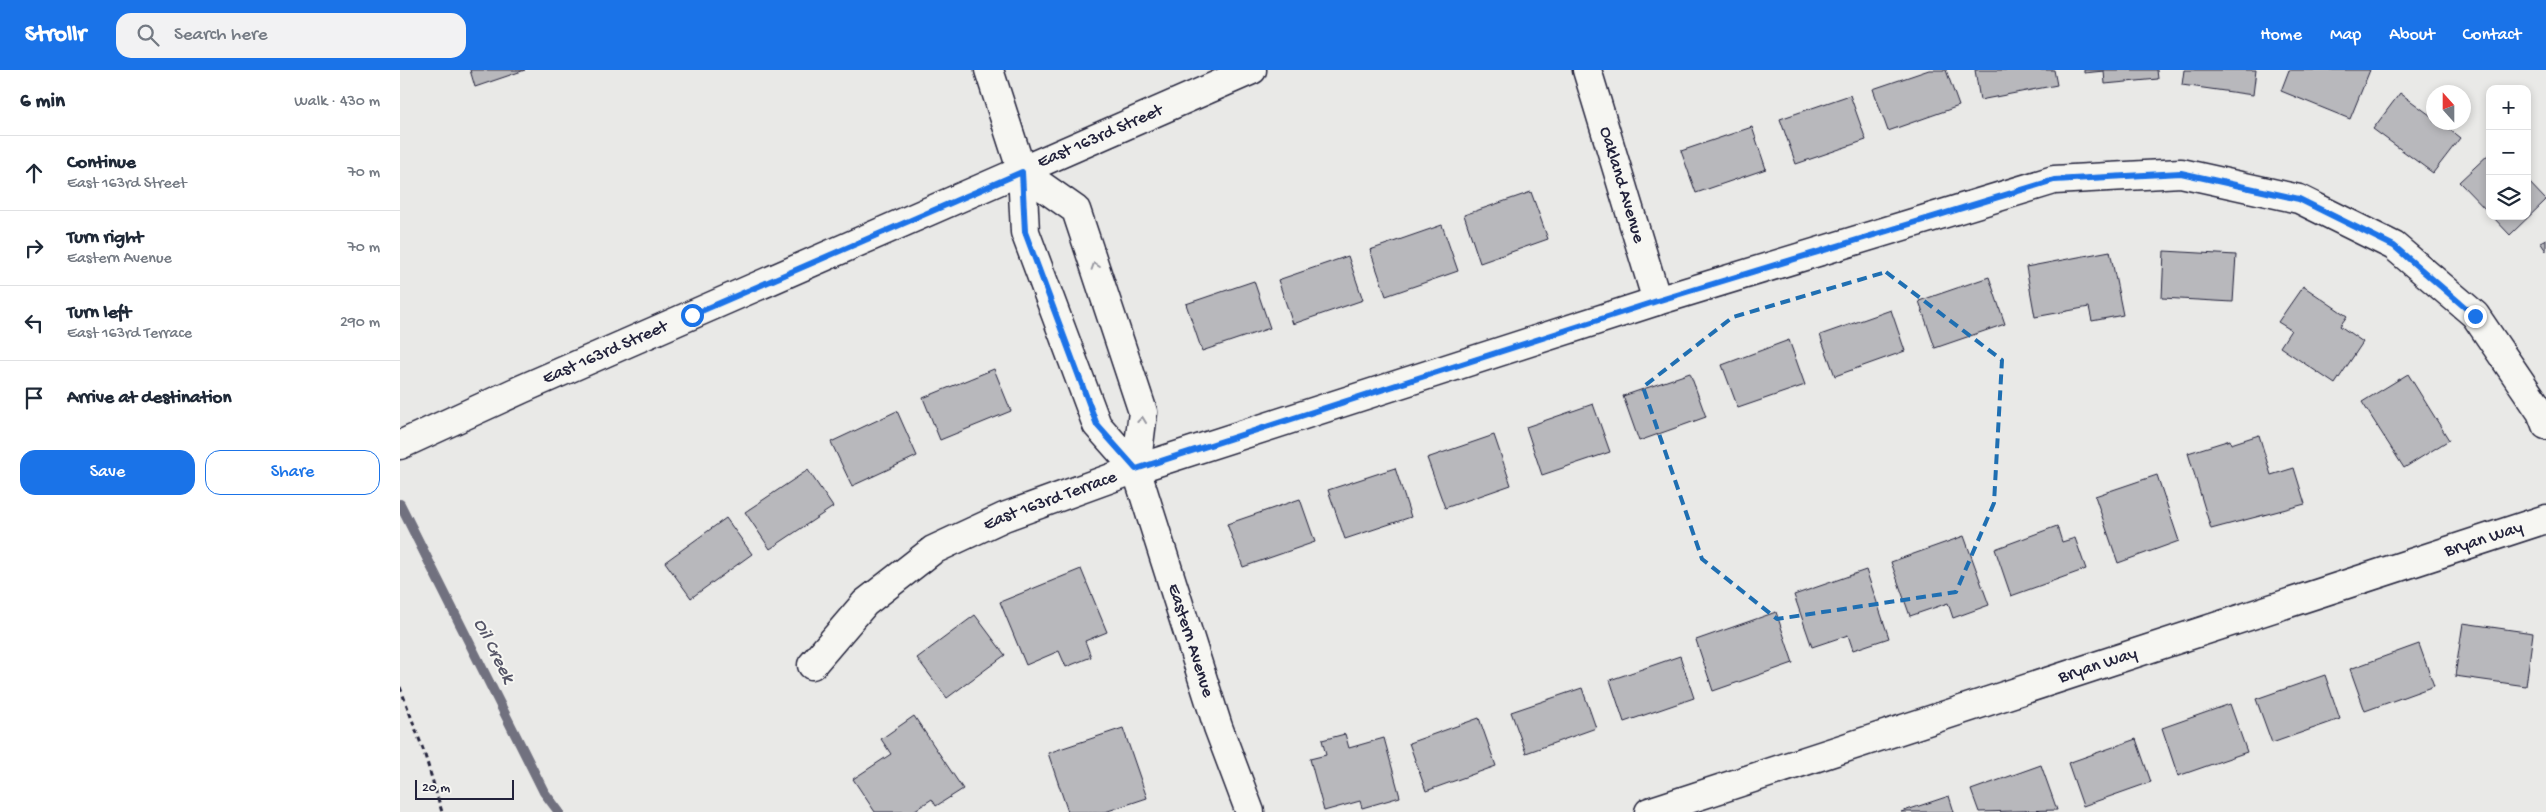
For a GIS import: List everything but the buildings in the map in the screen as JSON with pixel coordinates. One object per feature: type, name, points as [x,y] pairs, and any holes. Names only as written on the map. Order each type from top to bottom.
[{"type":"street","name":"Eastern Avenue","points":[[989,70],[1022,172],[1025,232],[1097,425],[1136,469],[1218,727],[1250,812]]},
{"type":"street","name":"East 163rd Street","points":[[400,445],[471,412],[1252,70]]},
{"type":"street","name":"Oakland Avenue","points":[[1587,70],[1657,301]]},
{"type":"street","name":"Eastern Avenue","points":[[1022,172],[1076,210],[1143,412],[1136,469]]},
{"type":"street","name":"East 163rd Terrace","points":[[812,664],[865,603],[933,550],[1004,517],[1136,469],[1657,301],[2054,180],[2181,173],[2299,199],[2394,246],[2475,316],[2542,412],[2546,425]]},
{"type":"street","name":"Bryan Way","points":[[1649,812],[2546,519]]},
{"type":"path","points":[[400,686],[424,752],[442,812]]},
{"type":"highlighted area","points":[[1886,272],[2002,360],[1994,503],[1956,592],[1777,619],[1702,559],[1643,387],[1733,317]]},
{"type":"waterway","name":"Oil Creek","points":[[400,504],[544,792],[559,812]]},
{"type":"route","points":[[692,315],[1022,172],[1025,232],[1097,425],[1136,469],[1657,301],[2054,180],[2181,173],[2299,199],[2394,246],[2475,316]]}]
